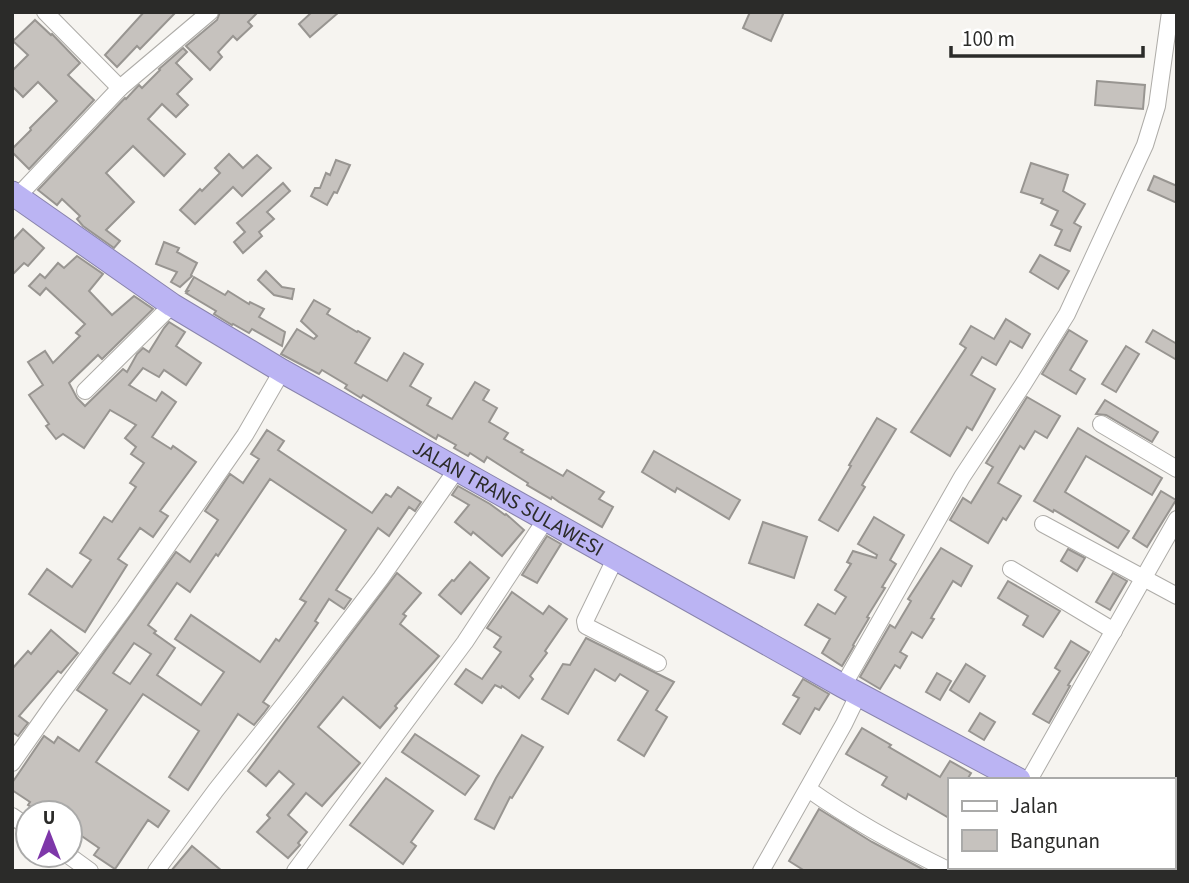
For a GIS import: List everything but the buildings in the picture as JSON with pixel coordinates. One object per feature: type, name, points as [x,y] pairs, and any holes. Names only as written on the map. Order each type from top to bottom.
[{"type":"highway","name":"JALAN TRANS SULAWESI","points":[[14,195],[172,304],[282,371],[1014,778]]},
{"type":"street","points":[[45,12],[120,88]]},
{"type":"street","points":[[761,871],[844,724],[851,689],[962,477],[1067,314],[1145,145],[1157,106],[1170,12]]},
{"type":"street","points":[[14,195],[120,88],[201,15]]},
{"type":"street","points":[[85,391],[172,304]]},
{"type":"street","points":[[12,763],[245,435],[282,371]]},
{"type":"street","points":[[1101,424],[1177,470]]},
{"type":"street","points":[[156,871],[381,578],[457,469]]},
{"type":"street","points":[[295,871],[465,642],[546,519]]},
{"type":"street","points":[[1030,778],[1177,519]]},
{"type":"street","points":[[1044,524],[1177,596]]},
{"type":"street","points":[[616,557],[585,621],[586,625],[658,663]]},
{"type":"street","points":[[1011,569],[1114,631]]},
{"type":"street","points":[[808,789],[846,815],[950,871]]}]
